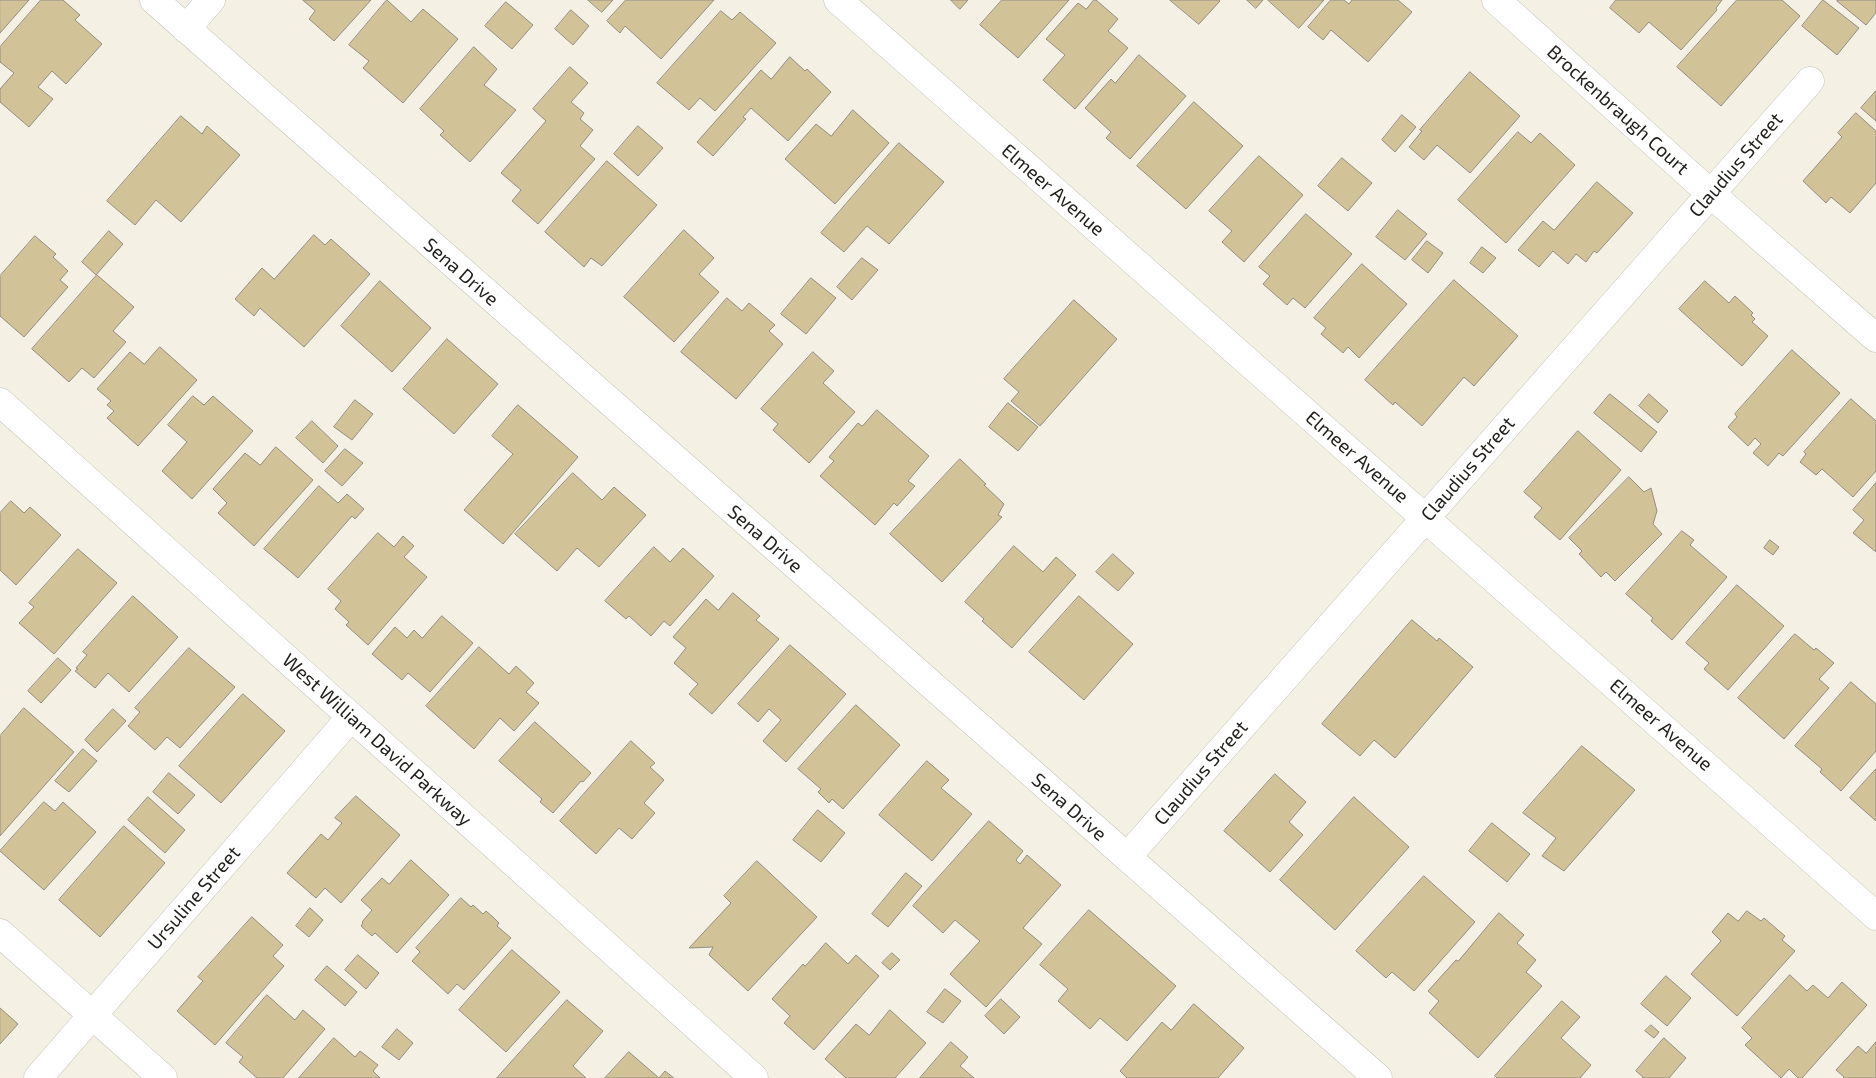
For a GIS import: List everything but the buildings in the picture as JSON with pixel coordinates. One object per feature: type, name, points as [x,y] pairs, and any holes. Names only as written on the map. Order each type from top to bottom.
[{"type":"street","name":"Sena Drive","points":[[154,0],[1378,1078]]},
{"type":"street","points":[[186,29],[211,0]]},
{"type":"street","name":"Elmeer Avenue","points":[[838,0],[1876,916]]},
{"type":"street","name":"Brockenbraugh Court","points":[[1496,0],[1711,194],[1876,338]]},
{"type":"street","name":"Claudius Street","points":[[1127,857],[1810,81]]},
{"type":"street","name":"West William David Parkway","points":[[0,402],[754,1078]]},
{"type":"street","name":"Ursuline Street","points":[[38,1078],[351,717]]},
{"type":"street","points":[[0,933],[163,1078]]}]
